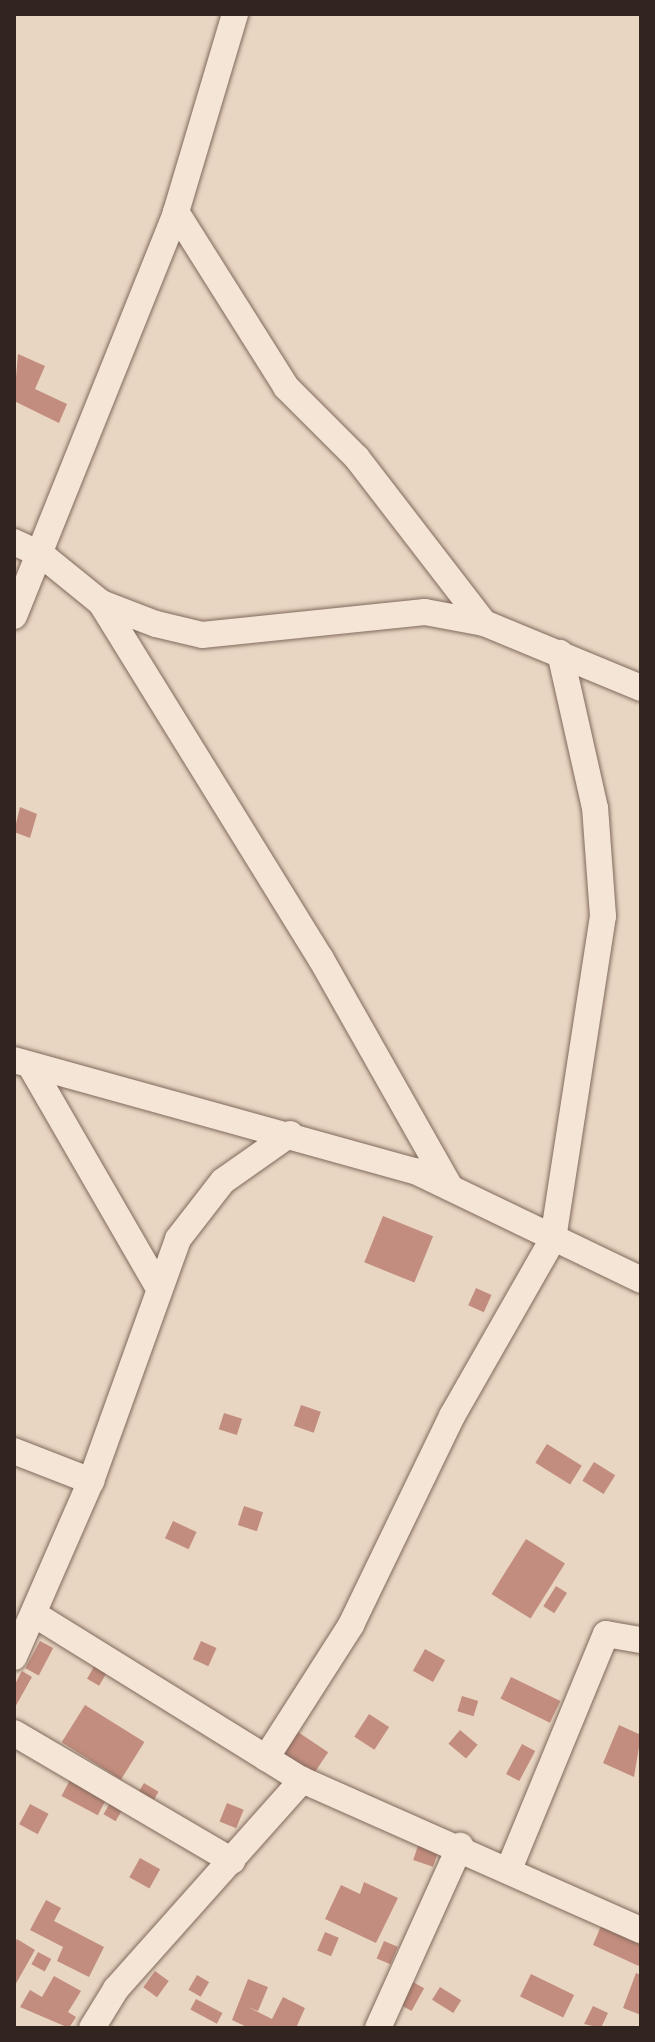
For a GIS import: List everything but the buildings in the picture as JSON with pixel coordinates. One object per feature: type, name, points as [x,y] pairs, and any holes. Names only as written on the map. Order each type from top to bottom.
[{"type":"street","points":[[14,616],[42,555],[176,212],[235,14]]},
{"type":"street","points":[[176,212],[286,387],[357,458],[484,623]]},
{"type":"street","points":[[14,542],[42,555],[101,603],[321,959],[450,1187]]},
{"type":"street","points":[[101,603],[202,635],[390,612],[484,623],[641,688]]},
{"type":"street","points":[[266,1758],[351,1625],[452,1416],[553,1239],[603,916],[595,808],[560,653]]},
{"type":"street","points":[[22,1063],[290,1134],[450,1187],[641,1280]]},
{"type":"street","points":[[22,1063],[158,1287]]},
{"type":"street","points":[[14,1657],[91,1481],[158,1287],[199,1207],[290,1134]]},
{"type":"street","points":[[14,1451],[91,1481]]},
{"type":"street","points":[[34,1614],[302,1780],[460,1846],[641,1930]]},
{"type":"street","points":[[509,1869],[606,1634],[641,1640]]},
{"type":"street","points":[[14,1733],[232,1861]]},
{"type":"street","points":[[92,2028],[116,1989],[302,1780]]},
{"type":"street","points":[[378,2028],[460,1846]]}]
